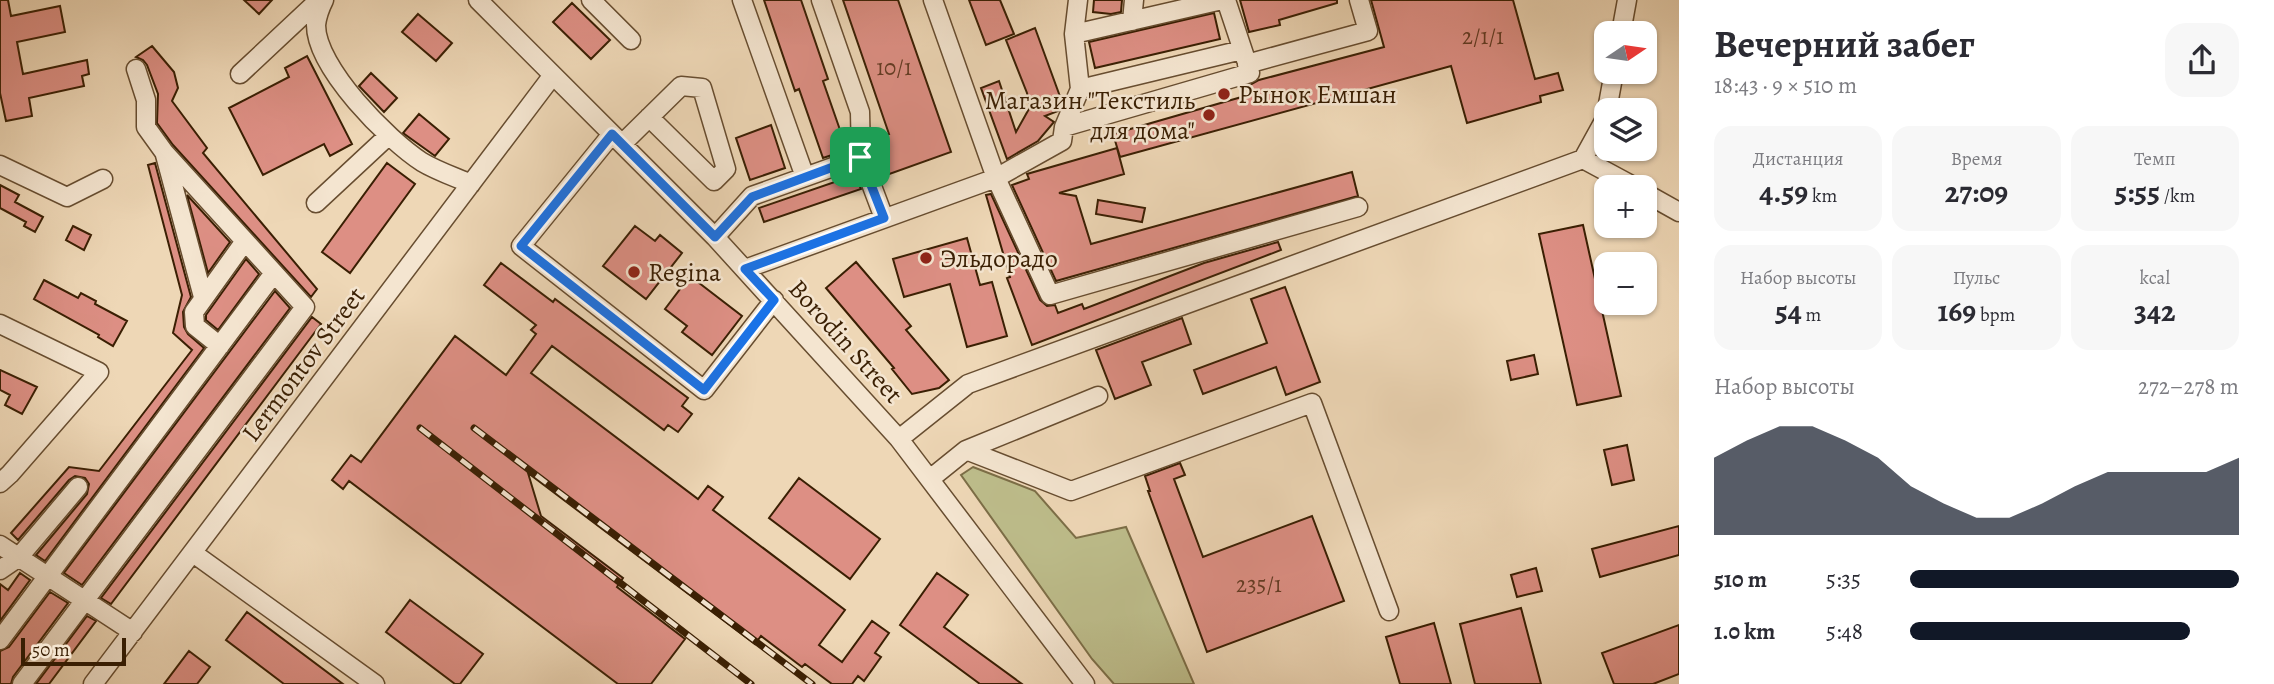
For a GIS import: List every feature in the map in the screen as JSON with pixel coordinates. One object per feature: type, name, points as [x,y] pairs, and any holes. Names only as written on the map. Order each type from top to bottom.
[{"type":"street","points":[[240,74],[322,0]]},
{"type":"street","points":[[322,0],[316,26],[318,40],[342,83],[388,136],[425,163],[471,184]]},
{"type":"street","name":"Borodin Street","points":[[478,0],[715,237],[899,439],[1085,684]]},
{"type":"street","points":[[592,0],[631,40]]},
{"type":"street","points":[[741,0],[805,177]]},
{"type":"street","points":[[821,0],[860,112],[860,157],[884,218]]},
{"type":"street","points":[[933,0],[996,178],[1050,295],[1358,207]]},
{"type":"street","points":[[745,269],[996,178],[1062,141],[1064,127],[1080,89],[1074,34],[1078,0]]},
{"type":"street","points":[[1132,21],[1134,0]]},
{"type":"street","points":[[1064,127],[1250,73],[1224,0],[1074,34]]},
{"type":"street","points":[[1080,89],[1368,31],[1359,0]]},
{"type":"street","points":[[1624,21],[1628,0]]},
{"type":"street","points":[[22,684],[305,307],[164,152],[146,127],[146,100],[136,69]]},
{"type":"street","name":"Lermontov Street","points":[[93,684],[553,75]]},
{"type":"street","points":[[649,117],[714,181],[726,169],[702,89],[681,86],[649,117],[617,139],[521,246],[704,390],[774,300]]},
{"type":"street","points":[[316,203],[388,136]]},
{"type":"street","points":[[899,439],[968,384],[1583,159],[1594,139]]},
{"type":"street","points":[[164,152],[203,297]]},
{"type":"street","points":[[715,237],[752,197],[860,157]]},
{"type":"street","points":[[1583,159],[1613,175]]},
{"type":"street","points":[[0,164],[67,197],[103,179]]},
{"type":"street","points":[[1657,200],[1679,212]]},
{"type":"street","points":[[220,346],[195,326],[194,312],[245,241]]},
{"type":"street","points":[[0,640],[274,273]]},
{"type":"street","points":[[0,324],[99,372],[4,475]]},
{"type":"street","points":[[930,479],[966,450],[1098,396]]},
{"type":"street","points":[[966,450],[1071,491],[1312,403],[1389,611]]},
{"type":"street","points":[[0,570],[19,557],[78,488]]},
{"type":"street","points":[[0,545],[133,632]]},
{"type":"street","points":[[193,553],[375,684]]},
{"type":"green space","points":[[973,467],[1035,491],[1076,538],[1126,527],[1194,684],[1114,684],[1092,659],[961,475]]},
{"type":"building","points":[[0,0],[8,0],[11,16],[60,6],[65,32],[17,42],[23,74],[87,60],[89,74],[82,76],[84,86],[29,98],[32,116],[6,121],[0,93]]},
{"type":"building","points":[[244,0],[272,0],[259,14]]},
{"type":"building","points":[[764,0],[801,0],[828,79],[823,81],[847,150],[823,158],[799,89],[795,91]]},
{"type":"building","points":[[843,0],[898,0],[951,152],[881,177],[872,155],[872,139],[889,134]]},
{"type":"building","points":[[969,0],[1000,0],[1014,34],[986,45]]},
{"type":"building","points":[[1094,0],[1122,0],[1121,12],[1093,12]]},
{"type":"building","points":[[1240,0],[1337,0],[1337,3],[1279,20],[1280,25],[1249,32]]},
{"type":"building","points":[[1371,0],[1513,0],[1535,79],[1558,73],[1563,90],[1540,96],[1541,102],[1467,123],[1451,66],[1120,157],[1113,134],[1252,94],[1250,85],[1259,80],[1384,47]]},
{"type":"building","points":[[572,3],[610,40],[591,59],[553,22]]},
{"type":"building","points":[[1214,13],[1220,39],[1095,68],[1089,42]]},
{"type":"building","points":[[418,14],[452,43],[436,61],[402,32]]},
{"type":"building","points":[[1035,28],[1062,102],[1058,111],[1045,116],[1054,122],[1038,141],[1007,159],[981,88],[999,81],[1016,132],[1030,107],[1006,40]]},
{"type":"building","points":[[152,46],[174,72],[178,88],[172,101],[207,148],[203,153],[317,289],[311,297],[173,145],[157,123],[158,94],[147,65],[136,57]]},
{"type":"building","points":[[307,56],[352,144],[330,156],[324,144],[263,175],[229,108],[289,77],[285,68]]},
{"type":"building","points":[[371,73],[397,98],[384,112],[359,86]]},
{"type":"building","points":[[419,114],[449,139],[435,156],[403,133]]},
{"type":"building","points":[[771,125],[785,168],[750,180],[736,138]]},
{"type":"building","points":[[1117,148],[1124,174],[1059,193],[1076,196],[1091,244],[1352,172],[1358,196],[1056,281],[1012,185],[1029,179],[1027,174]]},
{"type":"building","points":[[155,163],[191,297],[183,312],[184,327],[204,348],[45,561],[36,555],[87,494],[89,484],[85,478],[75,476],[69,480],[18,540],[11,533],[69,467],[99,471],[192,350],[173,333],[182,295],[148,165]]},
{"type":"building","points":[[387,163],[415,184],[350,273],[322,252]]},
{"type":"building","points":[[855,175],[861,189],[764,222],[759,208]]},
{"type":"building","points":[[0,185],[19,195],[15,202],[43,217],[35,232],[24,226],[26,222],[0,208]]},
{"type":"building","points":[[991,194],[1040,300],[1047,306],[1055,305],[1058,313],[1082,304],[1084,309],[1204,263],[1278,242],[1281,250],[1032,345],[1007,278],[1010,277],[986,195]]},
{"type":"building","points":[[187,195],[230,242],[208,273]]},
{"type":"building","points":[[1098,200],[1145,208],[1142,222],[1096,214]]},
{"type":"building","points":[[1583,225],[1594,274],[1594,315],[1603,315],[1621,396],[1577,405],[1539,234]]},
{"type":"building","points":[[73,226],[91,235],[84,250],[66,240]]},
{"type":"building","points":[[635,226],[655,241],[660,235],[682,253],[646,299],[603,266]]},
{"type":"building","points":[[967,238],[980,285],[992,282],[1007,336],[967,347],[950,284],[904,297],[893,259]]},
{"type":"building","points":[[246,259],[259,274],[218,330],[206,320],[206,315]]},
{"type":"building","points":[[856,262],[911,326],[906,330],[949,380],[939,388],[912,394],[892,369],[894,368],[826,288]]},
{"type":"building","points":[[501,263],[553,302],[555,299],[688,398],[682,406],[692,414],[678,432],[668,425],[664,430],[552,346],[531,373],[698,499],[708,486],[723,497],[713,510],[845,610],[819,645],[842,662],[872,621],[889,633],[875,653],[881,657],[864,681],[858,676],[852,684],[832,684],[805,664],[802,667],[761,636],[755,644],[528,473],[541,516],[623,578],[617,587],[685,639],[651,684],[618,684],[349,481],[343,489],[332,480],[351,455],[361,462],[455,336],[506,375],[536,334],[531,330],[536,325],[484,285]]},
{"type":"building","points":[[690,276],[742,316],[712,355],[682,332],[687,326],[665,309]]},
{"type":"building","points":[[44,280],[78,298],[81,293],[96,301],[95,304],[127,321],[113,346],[98,337],[99,335],[34,299]]},
{"type":"building","points":[[1285,287],[1320,382],[1286,395],[1276,367],[1203,394],[1194,370],[1267,343],[1251,299]]},
{"type":"building","points":[[275,291],[290,308],[82,585],[64,573]]},
{"type":"building","points":[[312,317],[321,324],[111,604],[101,598]]},
{"type":"building","points":[[1182,318],[1191,344],[1142,362],[1151,385],[1115,399],[1096,350]]},
{"type":"building","points":[[1534,355],[1538,374],[1511,380],[1507,361]]},
{"type":"building","points":[[0,370],[37,387],[22,414],[5,405],[10,395],[0,390]]},
{"type":"building","points":[[1627,445],[1634,480],[1612,485],[1604,450]]},
{"type":"building","points":[[1180,463],[1185,475],[1174,479],[1203,557],[1312,516],[1344,601],[1207,652],[1148,491],[1145,476]]},
{"type":"building","points":[[799,478],[880,539],[850,579],[769,518]]},
{"type":"building","points":[[1679,526],[1679,555],[1600,577],[1592,549]]},
{"type":"building","points":[[1536,568],[1542,591],[1517,597],[1511,575]]},
{"type":"building","points":[[20,573],[30,580],[0,621],[0,584],[8,590]]},
{"type":"building","points":[[937,573],[968,595],[944,627],[1022,684],[980,684],[900,625]]},
{"type":"building","points":[[50,592],[68,603],[13,677],[11,684],[0,684],[0,651],[9,647]]},
{"type":"building","points":[[410,600],[483,654],[460,684],[455,684],[386,632]]},
{"type":"building","points":[[1521,608],[1541,684],[1475,684],[1460,624]]},
{"type":"building","points":[[247,612],[343,684],[284,684],[226,640]]},
{"type":"building","points":[[87,616],[96,621],[49,684],[36,684]]},
{"type":"building","points":[[1434,623],[1451,684],[1400,684],[1386,637]]},
{"type":"building","points":[[1679,625],[1679,674],[1653,684],[1614,684],[1602,653]]},
{"type":"building","points":[[189,651],[210,667],[197,684],[164,684]]},
{"type":"railway","points":[[420,428],[751,684]]},
{"type":"railway","points":[[474,428],[812,684]]},
{"type":"place","name":"Рынок Емшан","points":[[1224,94]]},
{"type":"place","name":"Магазин \"Текстиль для дома\"","points":[[1209,115]]},
{"type":"place","name":"Эльдорадо","points":[[926,258]]},
{"type":"place","name":"Regina","points":[[634,272]]},
{"type":"route","points":[[612,134],[715,237],[752,197],[860,157],[884,218],[745,269],[774,300],[704,390],[521,246],[612,134]]}]
